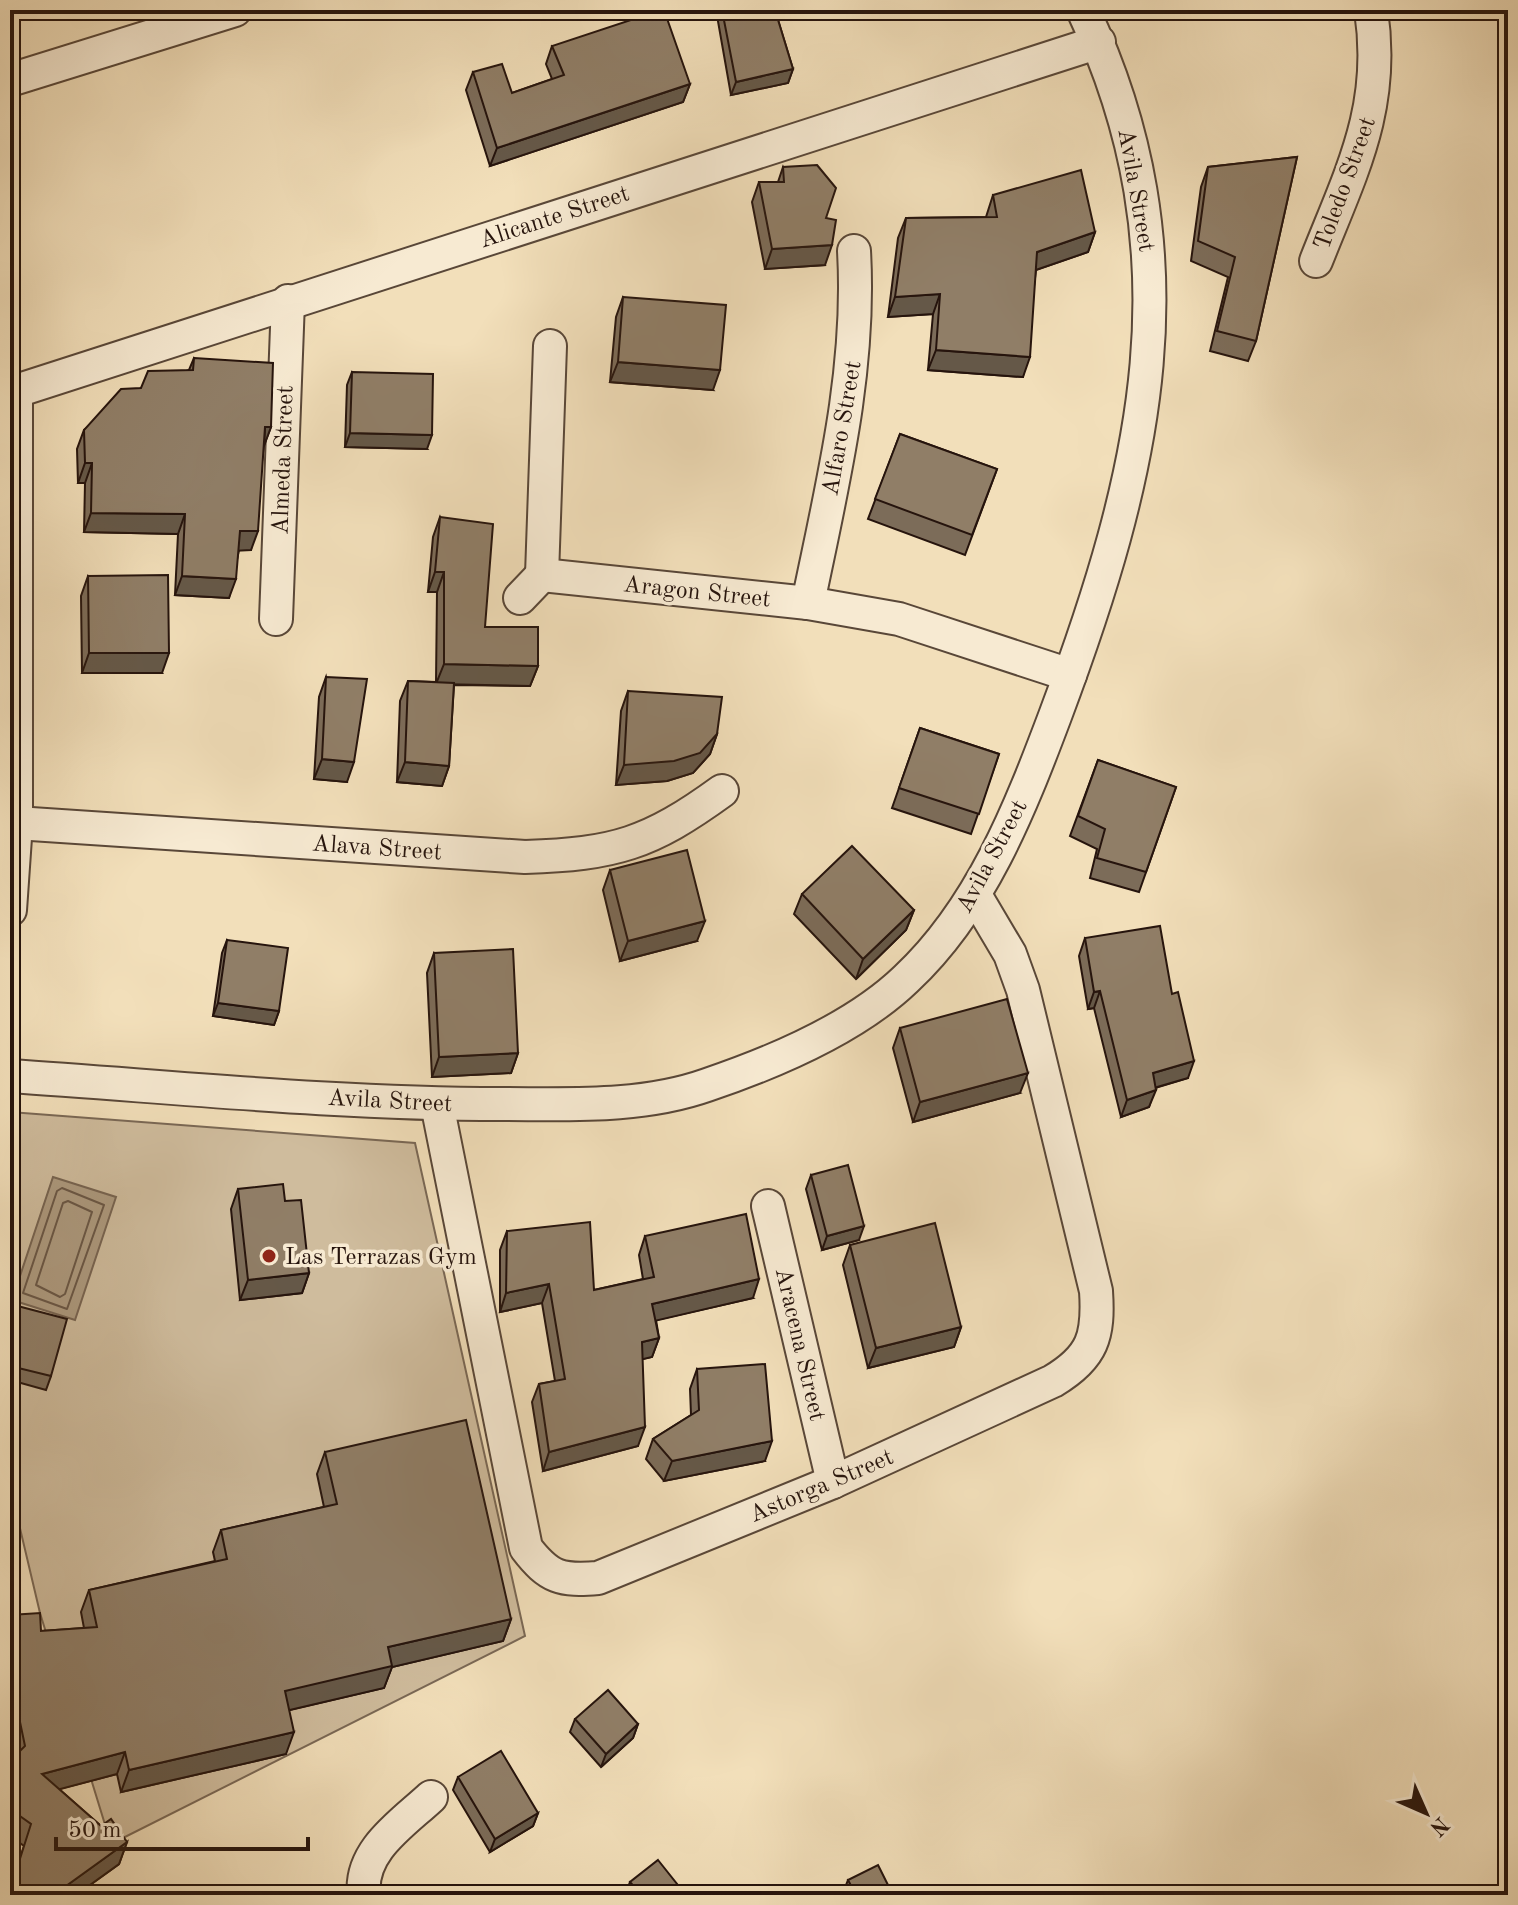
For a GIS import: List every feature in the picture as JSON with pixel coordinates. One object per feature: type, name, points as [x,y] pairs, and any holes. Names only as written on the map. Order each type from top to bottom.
[{"type":"street","points":[[10,80],[235,10]]},
{"type":"street","name":"Avila Street","points":[[10,1076],[437,1104],[606,1104],[703,1087],[783,1055],[832,1029],[902,983],[936,949],[975,895],[1029,784],[1108,568],[1127,498],[1140,432],[1149,327],[1150,249],[1141,181],[1124,111],[1099,42],[1083,10]]},
{"type":"street","name":"Toledo Street","points":[[1316,261],[1371,117],[1377,73],[1371,10]]},
{"type":"street","name":"Alicante Street","points":[[13,392],[1099,42]]},
{"type":"street","name":"Alfaro Street","points":[[808,603],[850,395],[857,302],[854,251]]},
{"type":"street","name":"Almeda Street","points":[[276,619],[288,301]]},
{"type":"street","points":[[520,598],[542,575],[550,346]]},
{"type":"street","points":[[10,910],[16,823],[12,691],[13,392]]},
{"type":"street","name":"Aragon Street","points":[[542,575],[808,603],[899,619],[1070,675]]},
{"type":"street","name":"Alava Street","points":[[16,823],[525,857],[589,855],[630,844],[679,822],[722,791]]},
{"type":"street","name":"Astorga Street","points":[[437,1104],[526,1548],[541,1569],[567,1581],[598,1578],[833,1482],[1053,1381],[1075,1367],[1090,1348],[1098,1322],[1096,1291],[1023,990],[1010,954],[975,895]]},
{"type":"street","name":"Aracena Street","points":[[768,1206],[833,1482]]},
{"type":"street","points":[[364,1895],[364,1876],[372,1855],[431,1797]]},
{"type":"shaded area","points":[[10,1112],[415,1143],[525,1636],[111,1844],[40,1613],[10,1486]]},
{"type":"water","points":[[53,1177],[116,1197],[75,1320],[12,1300]]},
{"type":"building","points":[[664,10],[690,84],[497,148],[473,72],[502,64],[512,93],[564,75],[552,46]]},
{"type":"building","points":[[722,10],[775,10],[793,69],[736,82]]},
{"type":"building","points":[[1297,157],[1256,341],[1217,331],[1235,257],[1198,241],[1208,167]]},
{"type":"building","points":[[817,165],[836,188],[826,218],[836,220],[832,245],[772,249],[759,182],[784,182],[783,167]]},
{"type":"building","points":[[1081,170],[1095,232],[1037,252],[1030,357],[936,350],[940,294],[895,297],[906,218],[997,217],[993,195]]},
{"type":"building","points":[[623,297],[726,305],[720,370],[618,362]]},
{"type":"building","points":[[194,358],[273,363],[271,427],[265,427],[258,531],[240,531],[236,579],[182,576],[185,514],[91,513],[92,463],[85,463],[84,430],[121,389],[141,388],[148,371],[193,370]]},
{"type":"building","points":[[352,372],[433,374],[432,435],[350,433]]},
{"type":"building","points":[[900,434],[997,469],[972,535],[875,499]]},
{"type":"building","points":[[440,517],[493,524],[485,627],[538,627],[538,666],[444,664],[444,572],[435,572]]},
{"type":"building","points":[[168,575],[169,653],[89,653],[88,576]]},
{"type":"building","points":[[326,677],[367,679],[354,762],[322,759]]},
{"type":"building","points":[[408,681],[454,683],[449,766],[405,762]]},
{"type":"building","points":[[628,691],[722,697],[717,734],[700,753],[674,761],[624,765]]},
{"type":"building","points":[[920,728],[999,754],[979,814],[899,788]]},
{"type":"building","points":[[1098,760],[1176,787],[1146,872],[1097,858],[1105,829],[1078,816]]},
{"type":"building","points":[[852,846],[914,910],[863,959],[802,894]]},
{"type":"building","points":[[687,850],[705,921],[628,941],[610,870]]},
{"type":"building","points":[[1160,926],[1172,994],[1178,992],[1194,1061],[1153,1073],[1156,1090],[1127,1100],[1100,991],[1094,992],[1085,938]]},
{"type":"building","points":[[227,940],[288,948],[279,1011],[218,1003]]},
{"type":"building","points":[[513,949],[518,1053],[439,1057],[434,953]]},
{"type":"building","points":[[1007,999],[1028,1073],[920,1102],[900,1028]]},
{"type":"building","points":[[848,1165],[864,1226],[827,1236],[811,1175]]},
{"type":"building","points":[[283,1184],[285,1201],[301,1200],[309,1273],[248,1280],[238,1189]]},
{"type":"building","points":[[746,1214],[759,1279],[652,1304],[659,1338],[642,1342],[645,1427],[549,1452],[539,1384],[565,1379],[549,1284],[506,1293],[507,1231],[590,1222],[594,1290],[654,1277],[645,1236]]},
{"type":"building","points":[[935,1223],[961,1327],[876,1348],[850,1245]]},
{"type":"building","points":[[10,1304],[67,1319],[51,1376],[10,1366]]},
{"type":"building","points":[[765,1364],[772,1441],[672,1461],[653,1439],[699,1410],[697,1369]]},
{"type":"building","points":[[466,1420],[511,1619],[388,1647],[392,1666],[285,1691],[294,1732],[129,1770],[125,1752],[42,1774],[101,1826],[111,1819],[127,1842],[66,1886],[116,1892],[116,1895],[35,1895],[37,1892],[12,1884],[31,1824],[10,1809],[10,1761],[25,1746],[15,1698],[10,1701],[10,1615],[40,1613],[41,1631],[97,1627],[89,1590],[227,1559],[221,1530],[337,1504],[325,1452]]},
{"type":"building","points":[[10,1453],[15,1475],[10,1477]]},
{"type":"building","points":[[608,1690],[638,1724],[606,1754],[575,1719]]},
{"type":"building","points":[[501,1751],[538,1813],[495,1839],[458,1777]]},
{"type":"building","points":[[658,1860],[684,1895],[641,1895],[630,1882]]},
{"type":"building","points":[[878,1865],[893,1895],[856,1895],[848,1880]]},
{"type":"place","name":"Las Terrazas Gym","points":[[269,1256]]}]
